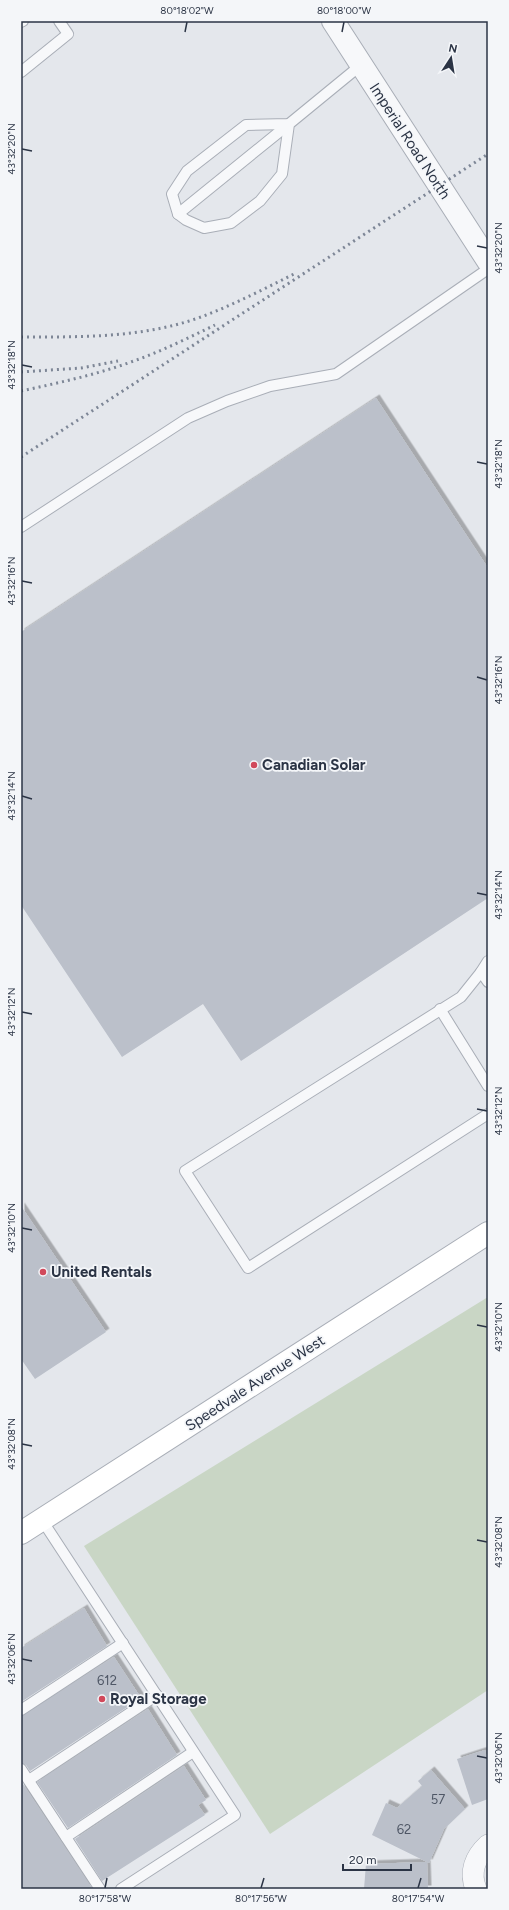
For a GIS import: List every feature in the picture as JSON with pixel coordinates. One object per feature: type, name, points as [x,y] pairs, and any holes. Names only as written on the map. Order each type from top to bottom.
[{"type":"main road","name":"Speedvale Avenue West","points":[[21,1533],[488,1233]]},
{"type":"street","name":"Imperial Road North","points":[[333,21],[488,261]]},
{"type":"street","points":[[476,1889],[472,1877],[475,1863],[480,1852],[488,1845]]},
{"type":"lane","points":[[21,72],[68,34],[59,21]]},
{"type":"lane","points":[[178,214],[361,65]]},
{"type":"lane","points":[[289,124],[282,174],[260,201],[230,223],[204,228],[186,220],[178,214],[172,194],[187,172],[246,125],[289,124]]},
{"type":"lane","points":[[21,527],[188,418],[227,401],[270,386],[336,374],[488,269]]},
{"type":"lane","points":[[488,961],[461,997],[185,1170],[248,1268],[488,1114]]},
{"type":"lane","points":[[481,972],[488,982]]},
{"type":"lane","points":[[440,1009],[488,1086]]},
{"type":"lane","points":[[42,1520],[235,1815],[120,1889]]},
{"type":"lane","points":[[21,1710],[123,1643]]},
{"type":"lane","points":[[29,1780],[157,1695]]},
{"type":"lane","points":[[66,1837],[194,1752]]},
{"type":"lane","points":[[21,1769],[100,1889]]},
{"type":"green space","points":[[488,1297],[488,1690],[270,1834],[84,1546]]},
{"type":"building","name":"Canadian Solar","points":[[376,398],[488,568],[488,898],[241,1061],[203,1004],[122,1057],[21,905],[21,632]]},
{"type":"building","name":"United Rentals","points":[[21,1206],[106,1332],[35,1379],[21,1359]]},
{"type":"building","points":[[84,1608],[107,1646],[21,1702],[21,1648]]},
{"type":"building","points":[[114,1657],[141,1698],[30,1771],[26,1765],[21,1763],[21,1716]]},
{"type":"building","points":[[148,1709],[177,1755],[68,1828],[37,1782]]},
{"type":"building","points":[[485,1750],[488,1761],[488,1799],[472,1805],[457,1759]]},
{"type":"building","points":[[184,1766],[206,1800],[198,1805],[205,1815],[102,1881],[75,1839]]},
{"type":"building","points":[[431,1770],[465,1809],[444,1829],[429,1863],[372,1835],[386,1803],[397,1808],[422,1786],[418,1781]]},
{"type":"building","points":[[21,1781],[92,1888],[21,1889]]},
{"type":"building","points":[[427,1862],[428,1889],[364,1889],[366,1864]]},
{"type":"railway","points":[[21,457],[488,154]]},
{"type":"railway","points":[[21,337],[112,335],[135,333],[179,324],[225,307],[294,274]]},
{"type":"railway","points":[[21,391],[117,367],[142,358],[215,325]]},
{"type":"railway","points":[[21,372],[81,368],[118,361]]},
{"type":"place","name":"Canadian Solar","points":[[254,765]]},
{"type":"place","name":"United Rentals","points":[[43,1272]]},
{"type":"place","name":"Royal Storage","points":[[102,1699]]}]
